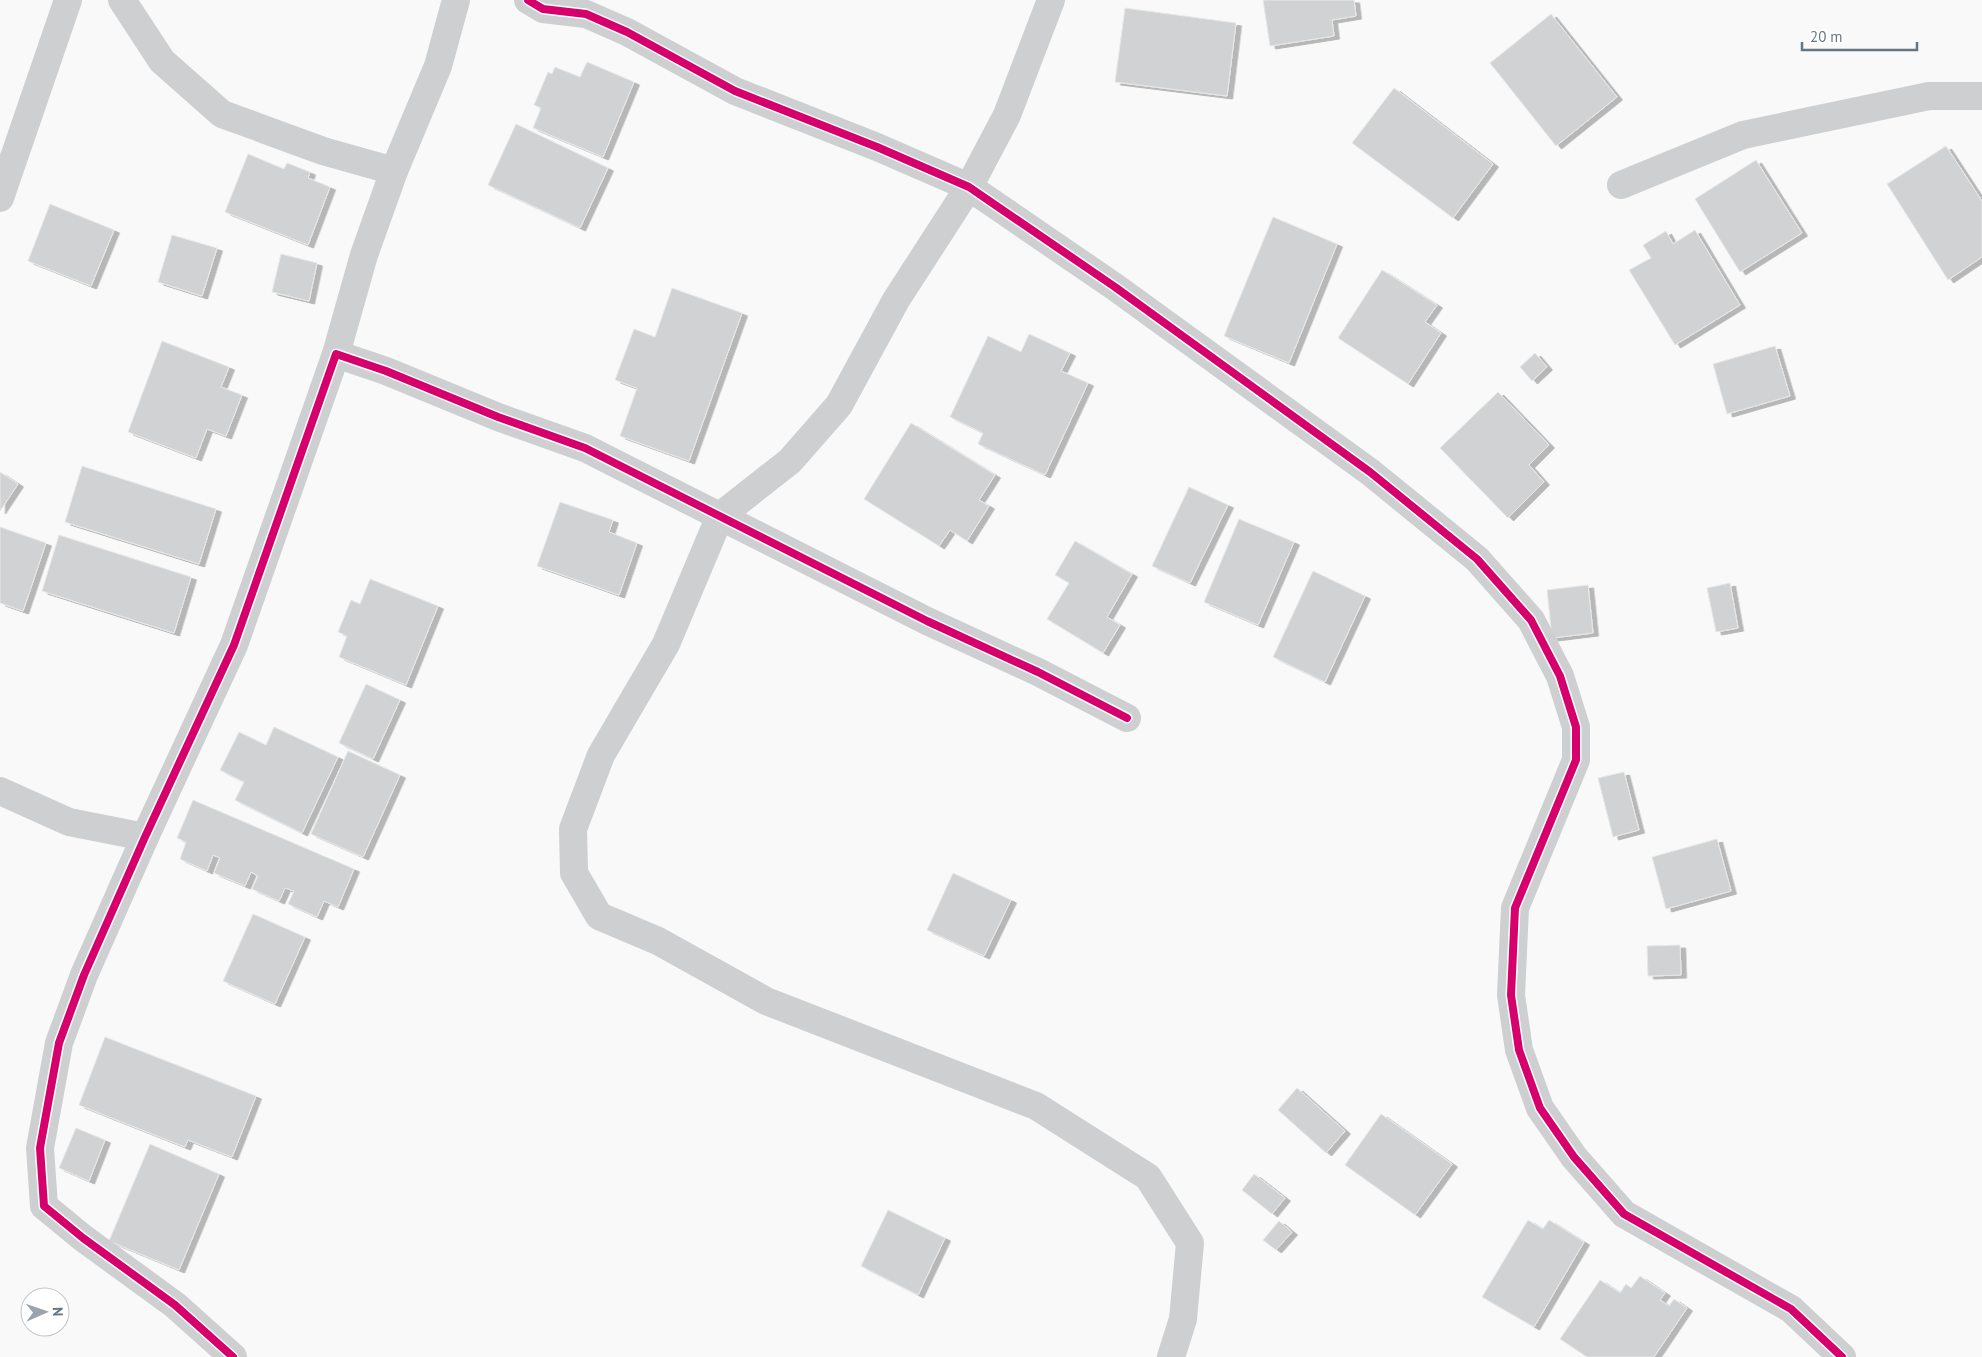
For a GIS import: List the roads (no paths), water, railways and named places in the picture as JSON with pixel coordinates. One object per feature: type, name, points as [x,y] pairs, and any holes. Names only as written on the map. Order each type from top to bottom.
[{"type":"street","points":[[0,198],[68,0]]},
{"type":"street","points":[[122,0],[162,61],[222,114],[324,151],[394,171]]},
{"type":"street","points":[[233,1357],[175,1305],[83,1238],[44,1206],[40,1148],[59,1043],[84,975],[145,837],[234,645],[336,354],[364,255],[394,171],[438,66],[456,0]]},
{"type":"street","points":[[528,0],[543,9],[586,14],[627,32],[735,90],[877,147],[969,187],[1115,286],[1370,472],[1477,559],[1531,620],[1560,676],[1576,727],[1576,760],[1516,908],[1511,995],[1518,1050],[1540,1108],[1574,1157],[1624,1214],[1791,1309],[1842,1357]]},
{"type":"street","points":[[1051,0],[1007,115],[969,187],[896,300],[839,405],[790,461],[720,516],[666,644],[601,754],[573,829],[574,873],[599,916],[658,941],[766,1001],[1036,1106],[1148,1177],[1190,1243],[1182,1320],[1171,1357]]},
{"type":"street","points":[[1621,185],[1743,135],[1929,96],[1982,96]]},
{"type":"street","points":[[336,354],[386,371],[498,417],[586,448],[927,621],[1038,672],[1127,718]]},
{"type":"street","points":[[0,791],[69,822],[145,837]]}]
